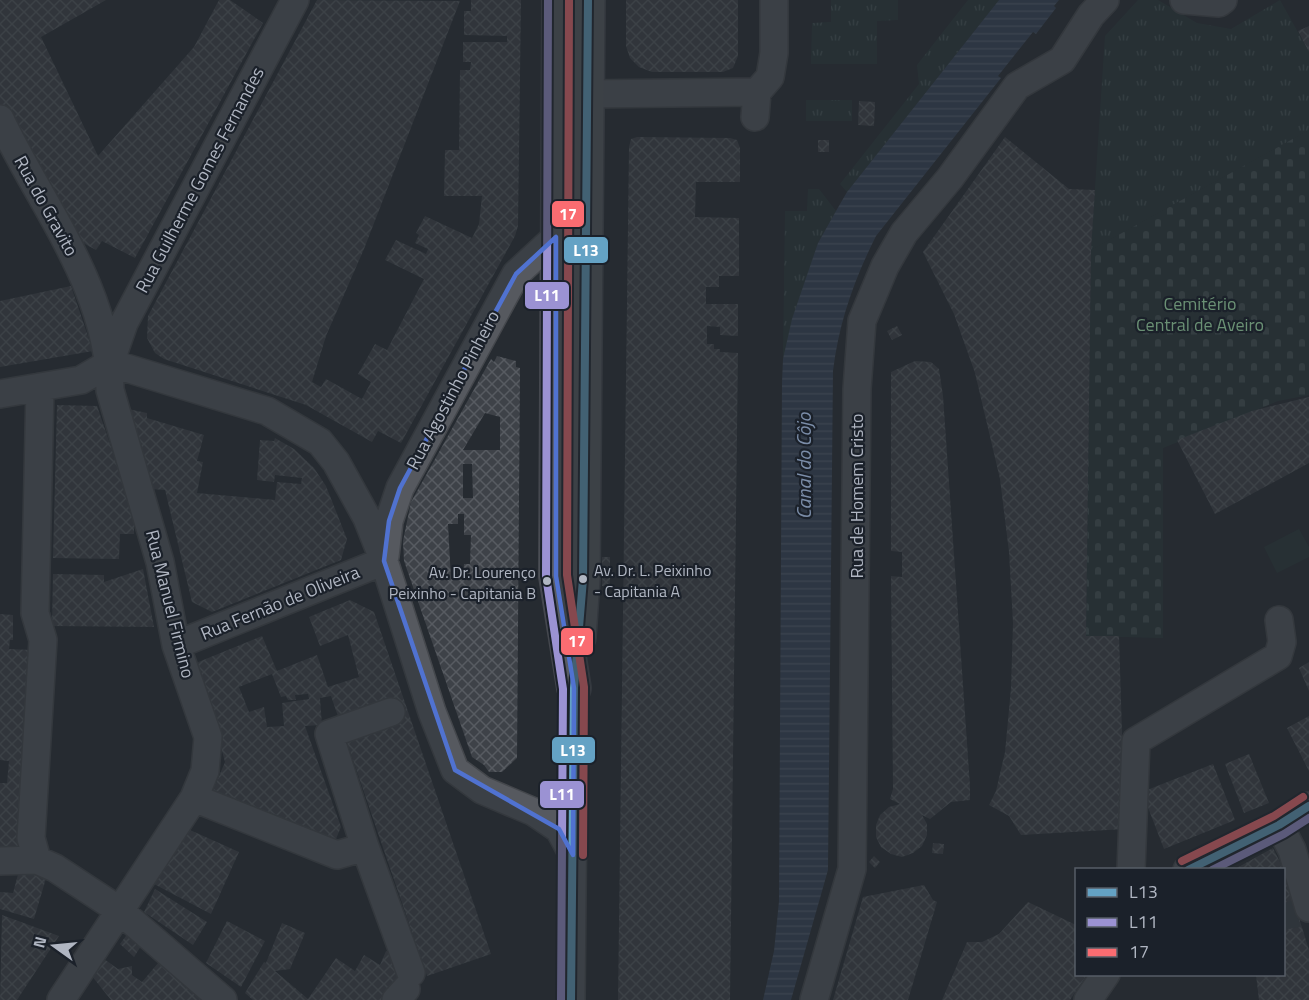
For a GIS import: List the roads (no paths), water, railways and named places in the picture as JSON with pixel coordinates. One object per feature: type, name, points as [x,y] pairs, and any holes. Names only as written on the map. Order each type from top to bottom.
[{"type":"main road","points":[[559,0],[556,576],[574,688]]},
{"type":"main road","points":[[574,688],[584,579],[588,0]]},
{"type":"street","name":"Rua Guilherme Gomes Fernandes","points":[[110,363],[124,323],[295,0]]},
{"type":"street","points":[[588,94],[756,104],[770,77],[774,0]]},
{"type":"street","name":"Rua de Homem Cristo","points":[[814,1000],[852,869],[857,389],[862,321],[885,266],[904,233],[950,178],[1017,86],[1062,60],[1090,15],[1105,0]]},
{"type":"street","points":[[1184,0],[1219,3],[1222,0]]},
{"type":"street","name":"Rua do Gravito","points":[[0,119],[70,244],[94,309],[110,363]]},
{"type":"street","name":"Rua Agostinho Pinheiro","points":[[384,561],[389,521],[400,488],[516,274],[556,237]]},
{"type":"street","points":[[0,394],[81,380],[110,363],[267,411],[320,442],[336,462],[362,509],[384,561],[408,706],[455,770],[482,790],[534,812],[559,829],[573,855]]},
{"type":"street","name":"Rua Manuel Firmino","points":[[70,996],[119,910],[194,798],[205,771],[208,737],[176,645],[160,562],[110,390],[110,363]]},
{"type":"street","points":[[38,860],[31,838],[43,640],[35,613],[40,387]]},
{"type":"street","name":"Rua Fernão de Oliveira","points":[[176,645],[384,561]]},
{"type":"street","points":[[1131,868],[1136,741],[1244,674],[1278,656],[1282,642],[1279,620]]},
{"type":"street","points":[[571,994],[574,688]]},
{"type":"street","points":[[404,987],[365,847],[329,734],[408,706]]},
{"type":"street","points":[[194,798],[337,855],[365,847]]},
{"type":"street","points":[[1191,868],[1279,825],[1309,806]]},
{"type":"street","points":[[1279,825],[1292,850],[1305,909]]},
{"type":"street","points":[[0,861],[38,860],[55,868],[119,910],[223,1000]]},
{"type":"street","points":[[1088,1000],[1105,976]]},
{"type":"water","name":"Canal do Côjo","points":[[999,0],[1059,0],[1054,6],[1056,8],[1036,34],[1033,32],[998,76],[1001,78],[876,236],[854,285],[843,318],[833,371],[828,870],[791,1000],[763,1000],[774,951],[779,901],[782,382],[783,359],[792,319],[818,243],[847,192]]},
{"type":"tunnel","points":[[1285,916],[1298,914]]},
{"type":"place","name":"Av. Dr. L. Peixinho - Capitania A","points":[[583,579]]},
{"type":"place","name":"Av. Dr. Lourenço Peixinho - Capitania B","points":[[547,581]]},
{"type":"park label","name":"Cemitério Central de Aveiro","points":[[1200,314]]}]
